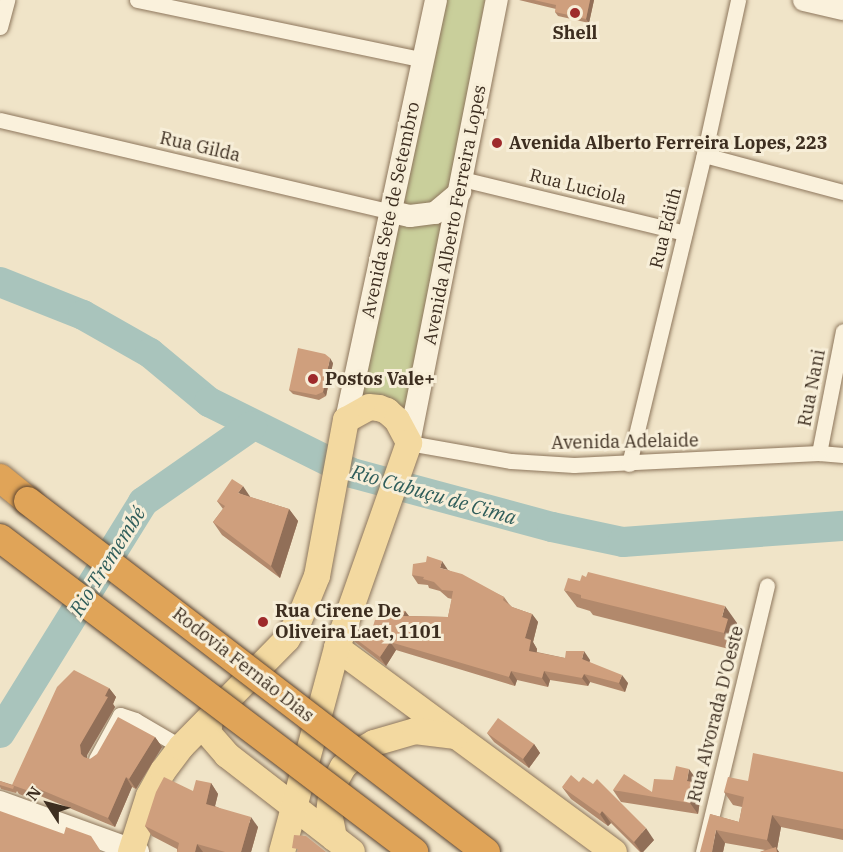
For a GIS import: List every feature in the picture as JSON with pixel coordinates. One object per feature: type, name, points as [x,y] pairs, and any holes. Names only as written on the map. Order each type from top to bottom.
[{"type":"highway","name":"Rodovia Fernão Dias","points":[[0,478],[486,852]]},
{"type":"highway","points":[[0,538],[414,852]]},
{"type":"main road","name":"Avenida Sete de Setembro","points":[[345,427],[436,0]]},
{"type":"main road","name":"Avenida Alberto Ferreira Lopes","points":[[282,852],[338,648],[407,449],[497,0]]},
{"type":"main road","points":[[804,0],[843,9]]},
{"type":"main road","points":[[392,212],[410,216],[435,213],[461,185]]},
{"type":"main road","points":[[0,802],[133,851],[149,796],[163,771],[181,747],[210,721],[287,639],[299,620],[317,576],[345,427],[369,407],[387,411],[397,420],[407,449]]},
{"type":"main road","points":[[338,648],[614,852]]},
{"type":"main road","points":[[210,721],[208,733],[212,741],[227,755],[343,845]]},
{"type":"main road","points":[[343,845],[329,813],[332,787],[343,766],[360,751],[374,743],[415,731],[459,736]]},
{"type":"street","points":[[0,27],[7,0]]},
{"type":"street","points":[[136,0],[423,60]]},
{"type":"street","name":"Rua Edith","points":[[629,464],[704,155],[738,0]]},
{"type":"street","name":"Rua Gilda","points":[[0,120],[392,212]]},
{"type":"street","points":[[704,155],[843,192]]},
{"type":"street","name":"Rua Luciola","points":[[461,185],[685,233]]},
{"type":"street","name":"Rua Nani","points":[[819,453],[843,331]]},
{"type":"street","name":"Avenida Adelaide","points":[[407,449],[511,461],[574,465],[819,453],[843,455]]},
{"type":"street","name":"Rua Alvorada D'Oeste","points":[[703,852],[767,586]]},
{"type":"street","points":[[96,759],[120,715],[135,720],[181,747]]},
{"type":"green space","points":[[440,0],[485,0],[406,418],[358,402]]},
{"type":"building","name":"Shell","points":[[534,0],[590,0],[586,19],[555,12],[556,5]]},
{"type":"building","name":"Postos Vale+","points":[[298,348],[325,354],[330,358],[323,392],[316,395],[289,390]]},
{"type":"building","points":[[232,479],[243,486],[238,493],[289,509],[271,566],[213,522],[225,506],[217,501]]},
{"type":"building","points":[[427,556],[442,561],[440,568],[462,574],[504,597],[503,600],[512,607],[532,614],[525,638],[531,640],[529,651],[565,658],[566,651],[584,651],[582,659],[622,675],[619,683],[584,674],[582,678],[544,671],[542,678],[511,671],[509,677],[390,642],[380,657],[349,634],[350,630],[370,636],[378,610],[386,612],[388,607],[405,611],[403,616],[448,617],[453,591],[442,590],[434,582],[423,579],[424,577],[412,575],[413,564],[426,562]]},
{"type":"building","points":[[588,572],[725,606],[722,617],[728,619],[724,633],[581,598],[581,595],[564,590],[568,578],[580,581],[582,575],[586,577]]},
{"type":"building","points":[[74,670],[109,688],[105,696],[108,697],[80,745],[81,754],[84,757],[90,759],[97,754],[118,717],[155,737],[129,779],[126,777],[108,818],[32,786],[29,791],[12,785],[57,687]]},
{"type":"building","points":[[498,718],[534,744],[523,759],[487,733]]},
{"type":"building","points":[[753,753],[843,772],[843,829],[772,815],[767,840],[716,830],[712,852],[700,852],[710,814],[739,822],[744,797],[724,792],[728,777],[748,781]]},
{"type":"building","points":[[676,766],[689,769],[687,781],[693,782],[690,803],[613,790],[624,774],[652,792],[654,779],[673,780]]},
{"type":"building","points":[[571,775],[579,782],[583,777],[593,784],[597,779],[646,828],[634,842],[602,811],[600,814],[562,787]]},
{"type":"building","points":[[164,777],[193,791],[196,780],[211,783],[206,804],[251,817],[241,852],[225,852],[197,844],[195,852],[177,852],[179,843],[145,826],[156,792]]},
{"type":"building","points":[[0,781],[14,786],[13,789],[0,785]]},
{"type":"building","points":[[0,811],[64,834],[66,827],[91,836],[100,852],[0,852]]},
{"type":"building","points":[[294,835],[306,836],[326,852],[297,852],[298,849],[292,848]]},
{"type":"building","points":[[776,847],[777,852],[760,852]]},
{"type":"waterway","name":"Rio Cabuçu de Cima","points":[[0,282],[83,315],[150,353],[209,402],[352,473],[552,527],[623,542],[843,526]]},
{"type":"waterway","name":"Rio Tremembé","points":[[0,733],[143,502],[252,426]]},
{"type":"place","name":"Shell","points":[[575,13]]},
{"type":"place","name":"Avenida Alberto Ferreira Lopes, 223","points":[[497,143]]},
{"type":"place","name":"Postos Vale+","points":[[313,379]]},
{"type":"place","name":"Rua Cirene De Oliveira Laet, 1101","points":[[263,622]]}]
